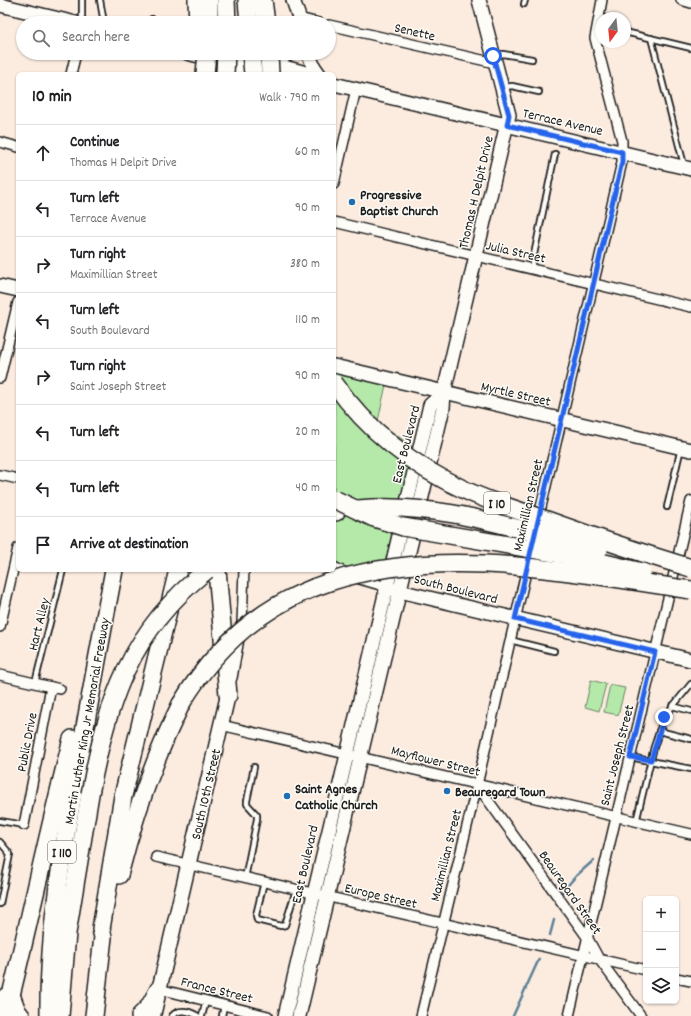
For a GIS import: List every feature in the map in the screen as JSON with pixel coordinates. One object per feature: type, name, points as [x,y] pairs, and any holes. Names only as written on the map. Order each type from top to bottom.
[{"type":"highway","points":[[226,0],[227,16]]},
{"type":"highway","points":[[247,0],[248,16]]},
{"type":"highway","points":[[263,0],[265,16]]},
{"type":"highway","points":[[200,2],[206,16]]},
{"type":"highway","points":[[199,60],[204,72]]},
{"type":"highway","points":[[231,72],[253,64]]},
{"type":"highway","name":"I 10","points":[[336,386],[356,411],[378,433],[402,454],[440,478],[496,503],[613,544],[691,569]]},
{"type":"highway","points":[[336,500],[374,518],[410,528],[584,558],[691,585]]},
{"type":"highway","points":[[336,512],[389,507],[430,510],[691,569]]},
{"type":"highway","points":[[104,932],[139,805],[161,747],[181,704],[197,680],[216,656],[238,634],[262,615],[303,591],[331,580],[361,572],[381,568],[429,565],[498,565],[608,577],[691,590]]},
{"type":"highway","name":"Martin Luther King Jr Memorial Freeway","points":[[49,1016],[55,995],[57,888],[84,710],[99,647],[114,572]]},
{"type":"highway","points":[[94,1016],[123,796],[177,572]]},
{"type":"highway","points":[[60,1016],[55,995],[90,794],[106,717],[128,663],[140,642],[170,604],[205,572]]},
{"type":"highway","points":[[217,572],[228,695]]},
{"type":"highway","points":[[21,1016],[11,995],[84,710]]},
{"type":"highway","points":[[151,1016],[149,1007],[159,989]]},
{"type":"highway","points":[[2,1016],[6,998],[11,995]]},
{"type":"main road","points":[[292,0],[296,16]]},
{"type":"main road","name":"Thomas H Delpit Drive","points":[[444,392],[509,115],[479,0]]},
{"type":"main road","points":[[193,16],[200,2]]},
{"type":"main road","points":[[197,16],[200,2]]},
{"type":"main road","points":[[0,5],[46,16]]},
{"type":"main road","points":[[231,60],[299,72]]},
{"type":"main road","points":[[253,64],[265,60]]},
{"type":"main road","points":[[311,60],[317,72]]},
{"type":"main road","name":"Terrace Avenue","points":[[336,84],[687,168]]},
{"type":"main road","points":[[0,286],[16,290]]},
{"type":"main road","name":"Myrtle Street","points":[[336,366],[686,449]]},
{"type":"main road","name":"East Boulevard","points":[[285,1016],[430,405],[444,392]]},
{"type":"main road","name":"East Boulevard","points":[[299,1016],[443,408],[444,392]]},
{"type":"main road","name":"South Boulevard","points":[[387,587],[515,619],[691,660]]},
{"type":"main road","name":"South 10th Street","points":[[159,989],[228,695]]},
{"type":"street","name":"Maximillian Street","points":[[600,12],[602,0]]},
{"type":"street","points":[[681,0],[691,2]]},
{"type":"street","name":"Senette","points":[[336,27],[494,60]]},
{"type":"street","name":"Maximillian Street","points":[[421,1016],[477,785],[622,162],[622,141],[597,48]]},
{"type":"street","points":[[71,72],[74,60]]},
{"type":"street","points":[[336,175],[356,89]]},
{"type":"street","points":[[0,142],[16,146]]},
{"type":"street","name":"Julia Street","points":[[336,222],[691,307]]},
{"type":"street","points":[[0,378],[16,310]]},
{"type":"street","points":[[0,475],[16,479]]},
{"type":"street","name":"Saint Joseph Street","points":[[569,1016],[691,501]]},
{"type":"street","points":[[0,626],[16,557]]},
{"type":"street","name":"South Boulevard","points":[[336,568],[360,579],[387,587]]},
{"type":"street","name":"South 10th Street","points":[[228,695],[240,642],[244,572]]},
{"type":"street","points":[[0,675],[60,689]]},
{"type":"street","name":"Public Drive","points":[[24,825],[51,687]]},
{"type":"street","name":"Mayflower Street","points":[[221,725],[691,834]]},
{"type":"street","name":"Beauregard Street","points":[[477,785],[587,937],[599,959],[641,1016]]},
{"type":"street","name":"Europe Street","points":[[156,857],[643,969]]},
{"type":"street","points":[[679,979],[691,981]]},
{"type":"street","name":"France Street","points":[[159,989],[268,1016]]},
{"type":"lane","points":[[82,0],[82,16]]},
{"type":"lane","points":[[100,0],[103,16]]},
{"type":"lane","points":[[631,33],[691,48]]},
{"type":"lane","points":[[651,38],[687,168]]},
{"type":"lane","points":[[494,60],[503,54],[532,59]]},
{"type":"lane","points":[[502,87],[512,86],[539,92]]},
{"type":"lane","points":[[531,270],[555,154]]},
{"type":"lane","points":[[667,507],[686,449]]},
{"type":"lane","name":"Hart Alley","points":[[35,683],[63,572]]},
{"type":"lane","points":[[510,640],[554,651]]},
{"type":"lane","points":[[636,822],[651,760],[664,717],[691,684]]},
{"type":"lane","points":[[672,706],[691,711]]},
{"type":"lane","points":[[659,731],[691,739]]},
{"type":"lane","points":[[630,757],[651,760],[691,770]]},
{"type":"lane","points":[[245,878],[257,819],[257,815],[247,804],[254,768]]},
{"type":"lane","points":[[0,821],[24,825]]},
{"type":"lane","points":[[0,842],[10,854],[0,904]]},
{"type":"lane","points":[[264,882],[256,915],[257,920],[282,926],[285,925],[296,890]]},
{"type":"lane","points":[[202,1016],[206,1001]]},
{"type":"lane","points":[[222,1016],[224,1005]]},
{"type":"lane","points":[[172,1016],[177,1012],[185,1011],[198,1016]]},
{"type":"green space","points":[[336,373],[386,385],[378,421],[415,449],[382,580],[376,580],[351,571],[336,562]]},
{"type":"green space","points":[[591,680],[606,684],[599,711],[585,707]]},
{"type":"green space","points":[[610,685],[625,688],[618,715],[604,712]]},
{"type":"waterway","points":[[562,892],[576,876],[594,860]]},
{"type":"waterway","points":[[550,935],[554,920]]},
{"type":"waterway","points":[[513,1016],[539,959]]},
{"type":"place","name":"Progressive Baptist Church","points":[[352,202]]},
{"type":"place","name":"Beauregard Town","points":[[447,791]]},
{"type":"place","name":"Saint Agnes Catholic Church","points":[[287,796]]},
{"type":"route","points":[[493,56],[509,115],[507,125],[622,152],[622,162],[515,619],[655,652],[630,757],[651,760],[664,717]]}]
